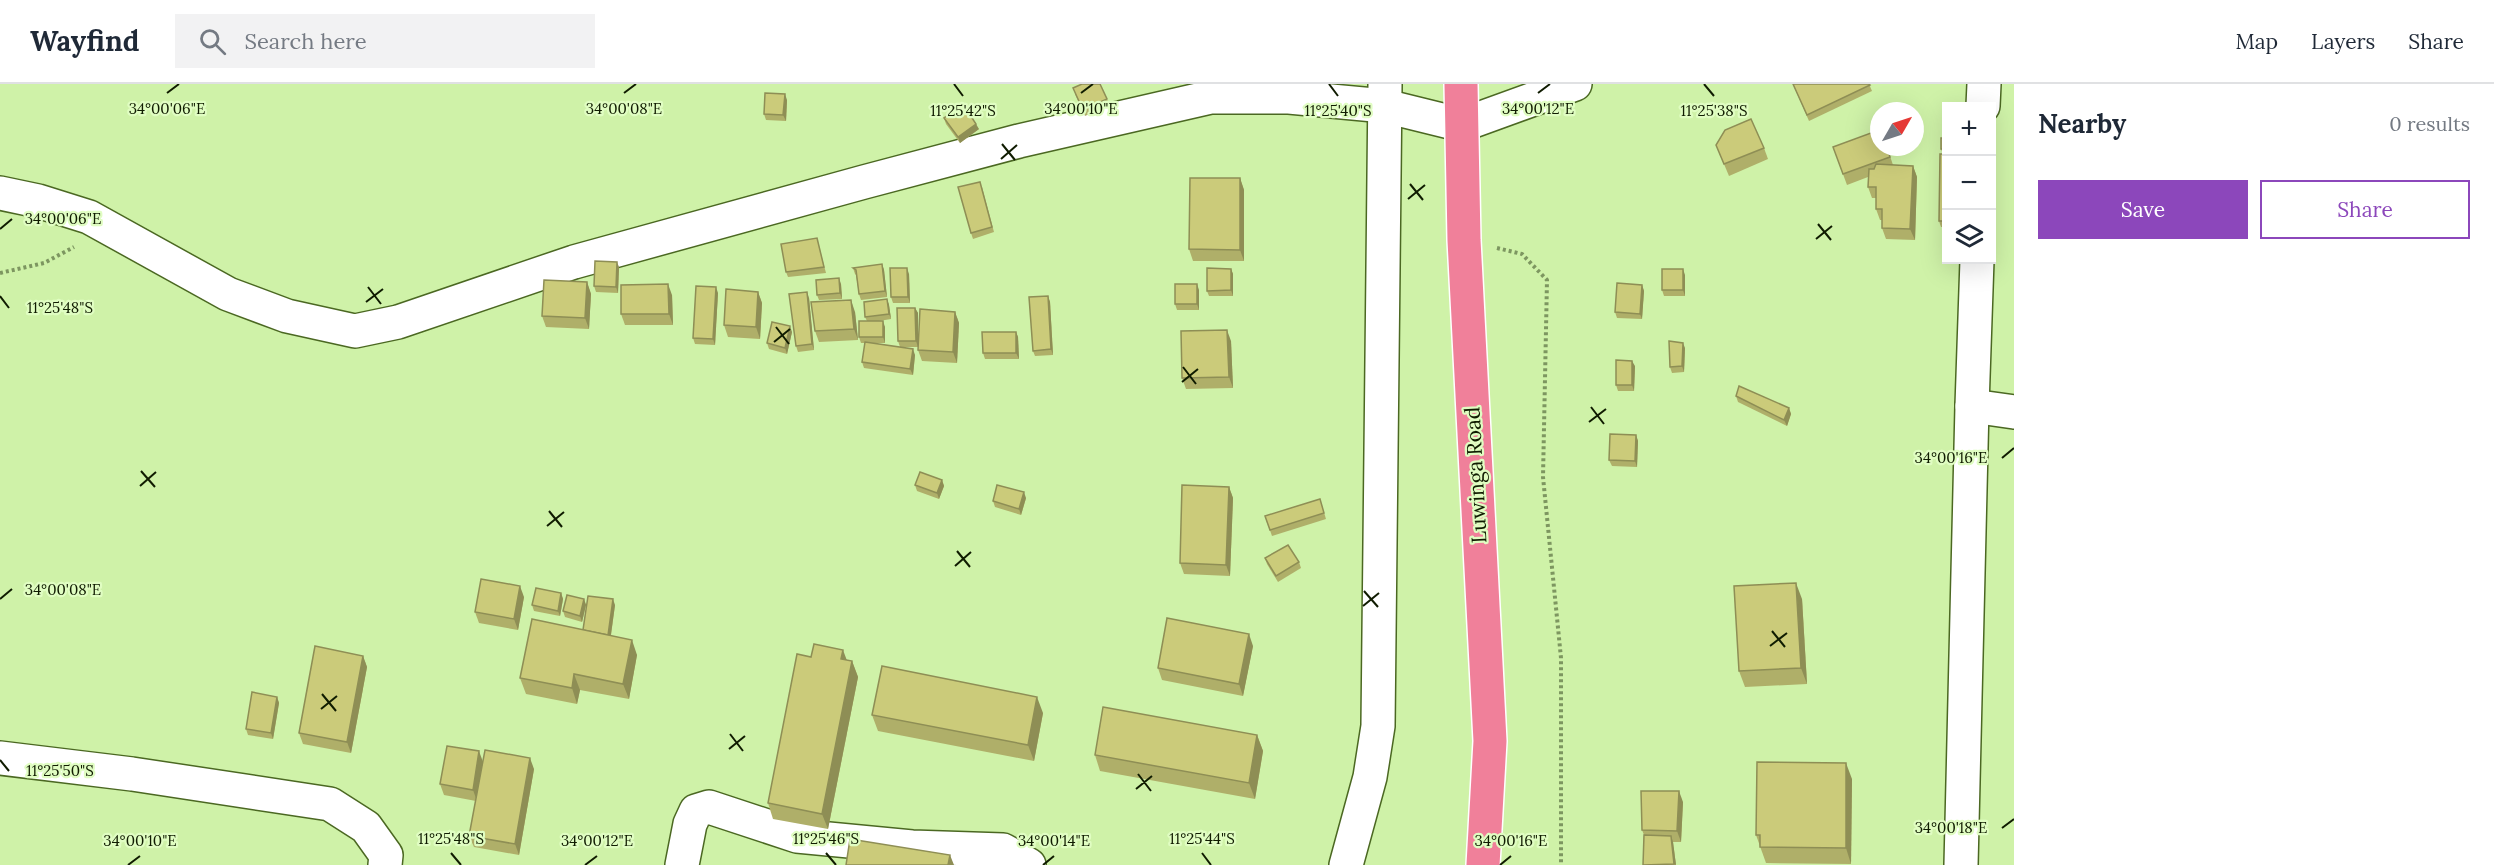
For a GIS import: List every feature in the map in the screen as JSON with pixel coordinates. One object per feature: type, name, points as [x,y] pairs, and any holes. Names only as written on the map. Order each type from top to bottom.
[{"type":"highway","name":"Luwinga Road","points":[[1461,84],[1464,240],[1490,741],[1483,865]]},
{"type":"street","points":[[0,193],[38,201],[89,217],[228,294],[287,316],[355,331],[398,322],[574,262],[864,182],[1019,141],[1211,97],[1385,95],[1462,125],[1575,84]]},
{"type":"street","points":[[1983,102],[1984,84]]},
{"type":"street","points":[[1346,865],[1370,777],[1378,726],[1385,95]]},
{"type":"street","points":[[1961,865],[1977,264]]},
{"type":"street","points":[[1972,406],[2014,412]]},
{"type":"street","points":[[0,758],[132,774],[330,804],[366,827],[386,855],[385,865]]},
{"type":"street","points":[[682,865],[690,824],[696,811],[709,807],[797,836],[912,847],[1003,850],[1029,865]]},
{"type":"path","points":[[0,273],[44,263],[80,244],[117,232]]},
{"type":"path","points":[[1464,240],[1522,254],[1547,280],[1543,477],[1561,658],[1561,865]]},
{"type":"building","points":[[1082,84],[1100,84],[1107,99],[1083,110],[1073,88]]},
{"type":"building","points":[[1793,84],[1869,84],[1870,85],[1807,115]]},
{"type":"building","points":[[765,93],[785,94],[783,115],[764,114]]},
{"type":"building","points":[[963,104],[976,124],[958,137],[944,118]]},
{"type":"building","points":[[1751,119],[1764,148],[1724,164],[1716,145],[1725,130]]},
{"type":"building","points":[[1870,133],[1870,156],[1890,157],[1843,174],[1833,147]]},
{"type":"building","points":[[1940,154],[1942,154],[1942,221],[1939,221]]},
{"type":"building","points":[[1876,164],[1913,166],[1910,229],[1882,228],[1882,209],[1876,209],[1876,187],[1868,187],[1869,169],[1874,169]]},
{"type":"building","points":[[1190,178],[1240,178],[1240,250],[1189,249]]},
{"type":"building","points":[[980,182],[992,227],[971,233],[958,187]]},
{"type":"building","points":[[817,238],[824,267],[786,272],[781,244]]},
{"type":"building","points":[[595,261],[617,262],[616,287],[594,286]]},
{"type":"building","points":[[882,264],[885,291],[859,294],[856,270],[853,268]]},
{"type":"building","points":[[890,268],[907,268],[908,297],[891,297]]},
{"type":"building","points":[[1207,268],[1231,269],[1231,290],[1207,291]]},
{"type":"building","points":[[1662,269],[1683,269],[1683,290],[1662,290]]},
{"type":"building","points":[[839,278],[840,293],[817,295],[816,280]]},
{"type":"building","points":[[544,280],[587,282],[585,318],[542,316]]},
{"type":"building","points":[[1617,283],[1642,285],[1640,314],[1615,312]]},
{"type":"building","points":[[668,284],[669,314],[621,314],[621,285]]},
{"type":"building","points":[[1175,284],[1197,284],[1197,304],[1175,304]]},
{"type":"building","points":[[696,286],[716,287],[713,339],[693,338]]},
{"type":"building","points":[[726,289],[758,292],[756,327],[724,325]]},
{"type":"building","points":[[807,292],[812,344],[796,346],[789,294]]},
{"type":"building","points":[[1048,296],[1051,349],[1033,351],[1029,297]]},
{"type":"building","points":[[887,299],[889,314],[865,317],[864,302]]},
{"type":"building","points":[[851,300],[854,329],[815,331],[811,302]]},
{"type":"building","points":[[897,308],[915,308],[916,341],[898,341]]},
{"type":"building","points":[[920,309],[955,312],[953,352],[918,350]]},
{"type":"building","points":[[859,321],[883,321],[883,337],[859,337]]},
{"type":"building","points":[[772,322],[790,326],[785,348],[767,343]]},
{"type":"building","points":[[1227,330],[1229,377],[1182,378],[1181,331]]},
{"type":"building","points":[[982,332],[1016,332],[1016,353],[983,353]]},
{"type":"building","points":[[1669,341],[1683,343],[1682,366],[1670,367]]},
{"type":"building","points":[[865,342],[913,349],[910,369],[862,362]]},
{"type":"building","points":[[1616,360],[1632,361],[1632,385],[1616,385]]},
{"type":"building","points":[[1739,386],[1789,408],[1784,420],[1736,396]]},
{"type":"building","points":[[1610,434],[1636,435],[1635,461],[1609,460]]},
{"type":"building","points":[[920,472],[942,480],[937,493],[915,485]]},
{"type":"building","points":[[997,485],[1024,492],[1019,509],[993,501]]},
{"type":"building","points":[[1182,485],[1229,487],[1226,565],[1180,563]]},
{"type":"building","points":[[1320,499],[1324,513],[1270,530],[1265,516]]},
{"type":"building","points":[[1288,545],[1299,562],[1276,576],[1265,558]]},
{"type":"building","points":[[481,579],[520,586],[514,619],[475,612]]},
{"type":"building","points":[[1796,583],[1801,668],[1739,671],[1734,586]]},
{"type":"building","points":[[536,588],[561,593],[558,611],[532,605]]},
{"type":"building","points":[[567,595],[584,599],[580,616],[563,611]]},
{"type":"building","points":[[588,596],[613,599],[608,635],[583,630]]},
{"type":"building","points":[[1167,618],[1249,634],[1239,684],[1158,668]]},
{"type":"building","points":[[532,619],[632,640],[623,684],[574,674],[572,688],[520,678]]},
{"type":"building","points":[[814,644],[843,650],[841,659],[852,661],[822,814],[768,803],[797,654],[811,657]]},
{"type":"building","points":[[315,646],[363,656],[347,742],[299,733]]},
{"type":"building","points":[[882,666],[1037,697],[1028,745],[872,715]]},
{"type":"building","points":[[252,692],[277,697],[271,733],[246,729]]},
{"type":"building","points":[[1103,707],[1257,735],[1249,783],[1095,755]]},
{"type":"building","points":[[447,746],[479,751],[473,790],[440,784]]},
{"type":"building","points":[[485,750],[530,758],[515,844],[469,836]]},
{"type":"building","points":[[1757,762],[1846,763],[1846,848],[1760,847],[1760,835],[1756,835]]},
{"type":"building","points":[[1641,791],[1679,791],[1677,831],[1642,830]]},
{"type":"building","points":[[1644,835],[1671,836],[1674,864],[1643,865]]},
{"type":"building","points":[[850,839],[950,855],[948,865],[846,865]]}]
